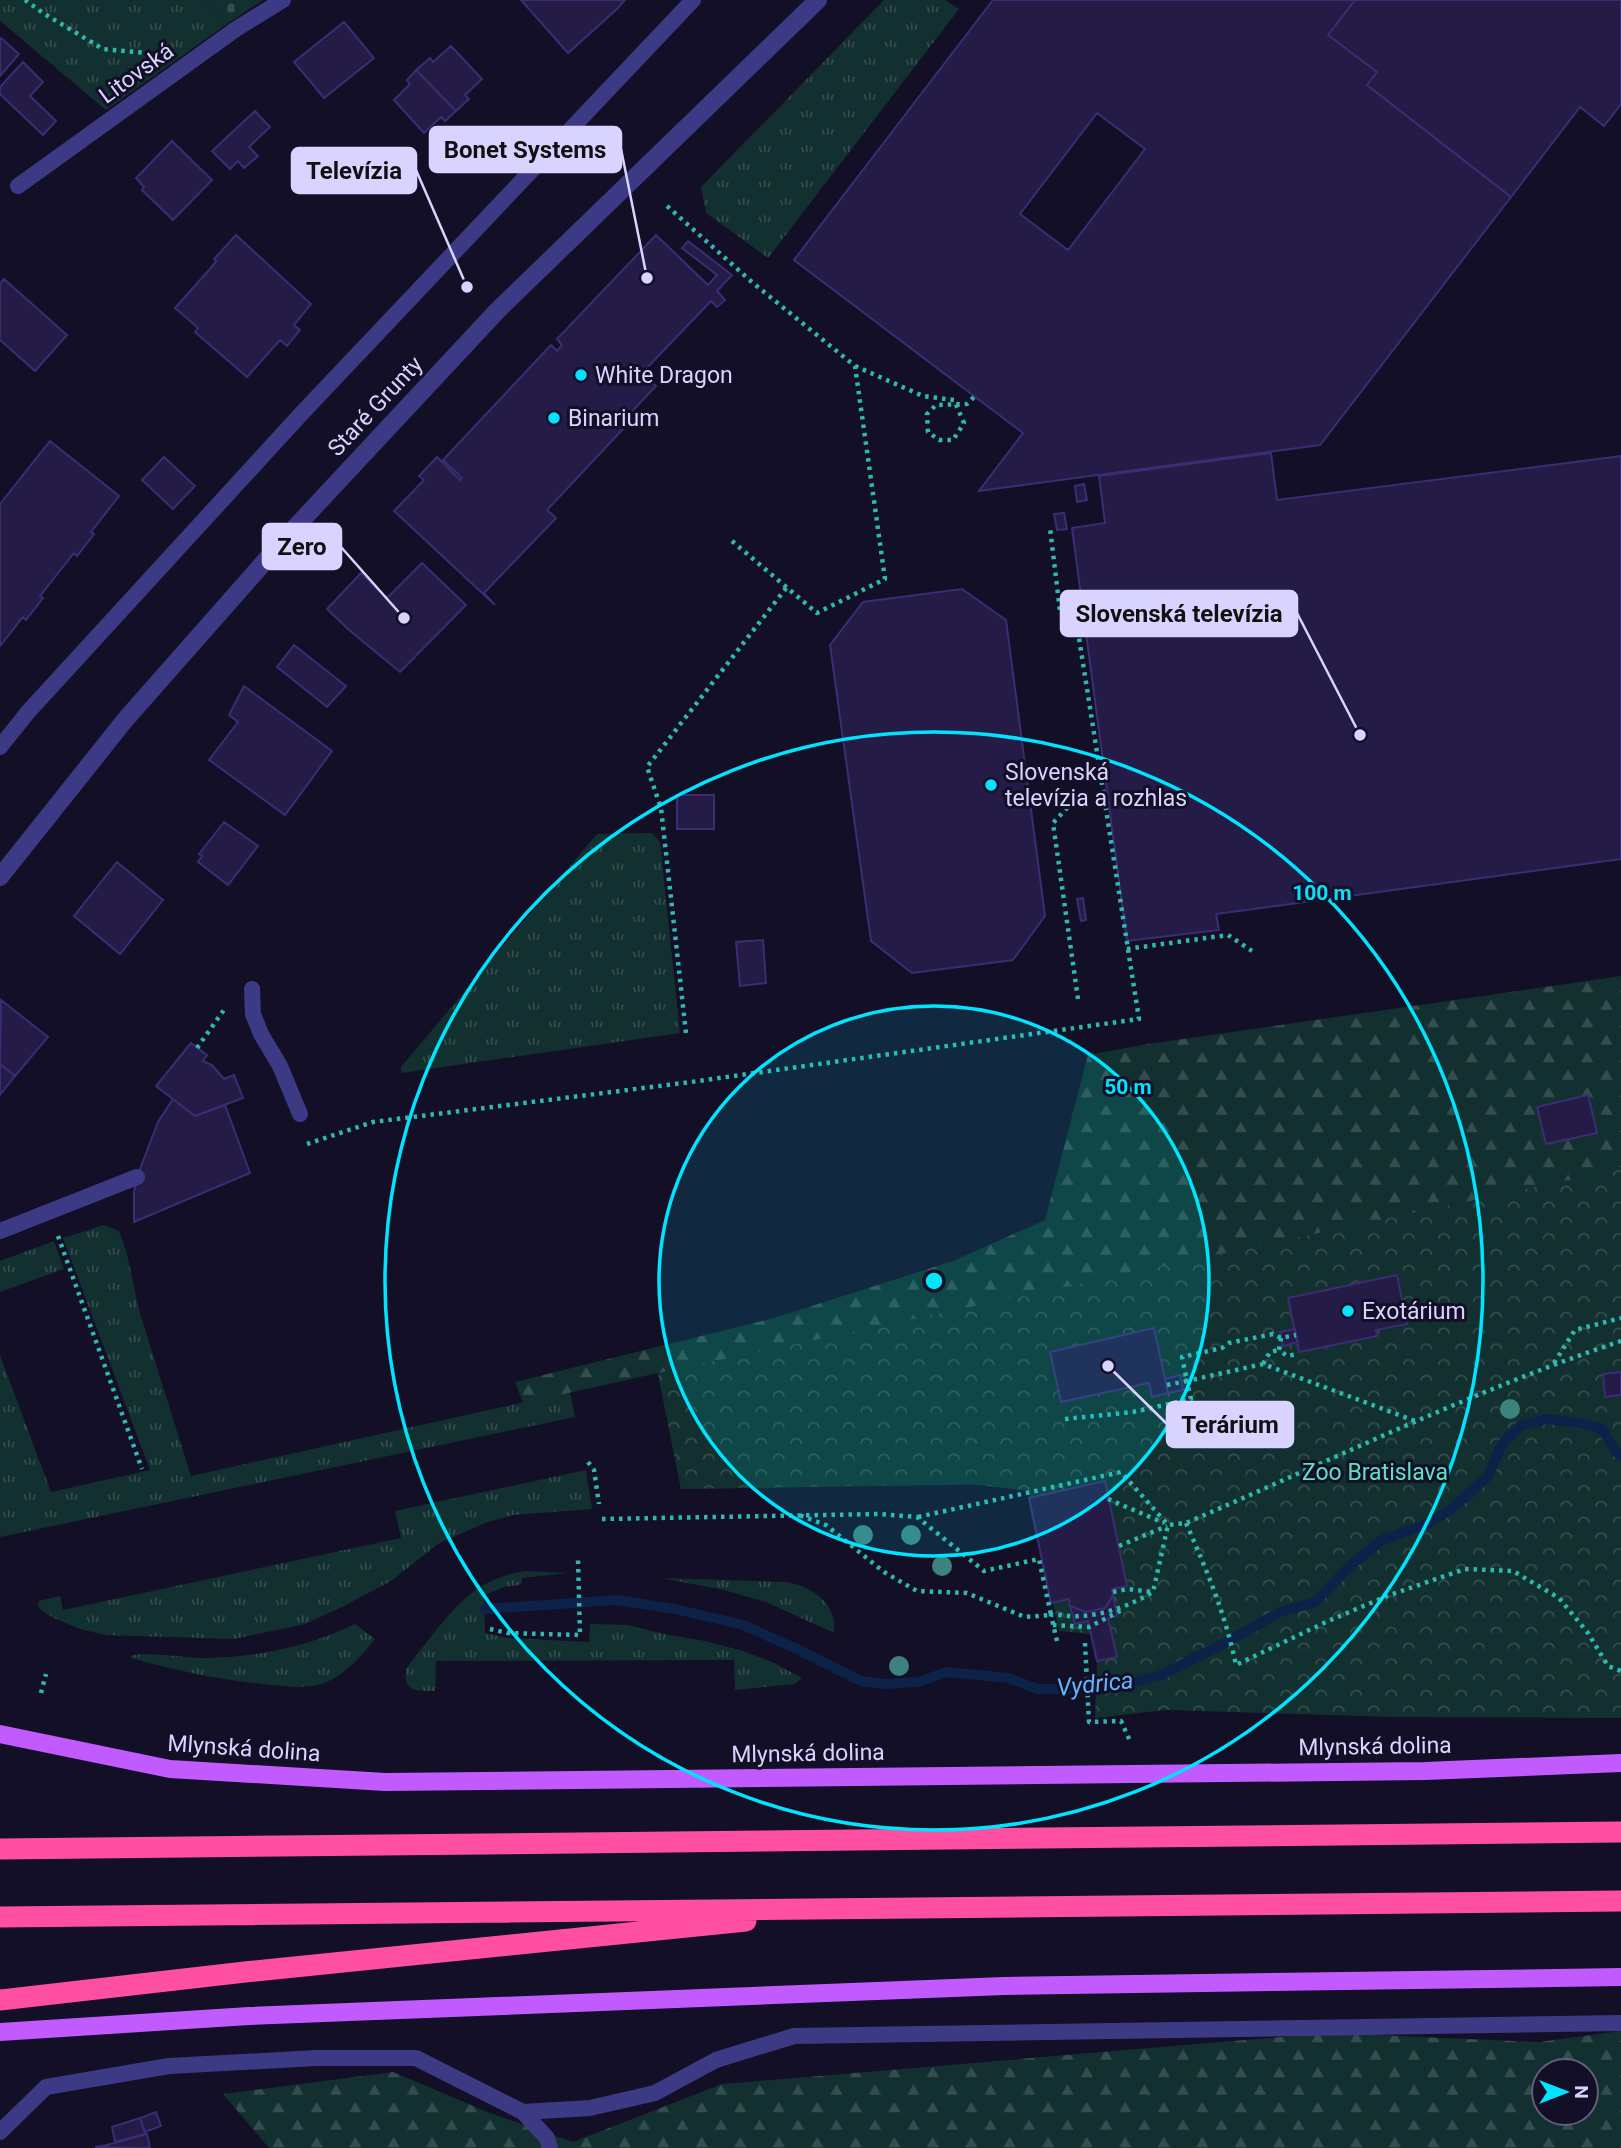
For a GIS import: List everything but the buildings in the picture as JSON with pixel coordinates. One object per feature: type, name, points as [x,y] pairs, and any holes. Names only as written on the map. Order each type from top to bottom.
[{"type":"highway","points":[[0,1849],[1621,1832]]},
{"type":"highway","points":[[0,1917],[1621,1900]]},
{"type":"highway","points":[[0,2000],[245,1972],[879,1908]]},
{"type":"main road","name":"Mlynská dolina","points":[[0,1734],[170,1769],[385,1782],[1425,1771],[1621,1763]]},
{"type":"main road","points":[[0,2032],[248,2015],[1004,1986],[1621,1978]]},
{"type":"street","name":"Staré Grunty","points":[[0,877],[125,720],[298,524],[497,311],[818,0]]},
{"type":"lane","name":"Litovská","points":[[18,186],[236,29],[283,0]]},
{"type":"lane","points":[[0,747],[28,712],[302,413],[693,0]]},
{"type":"lane","points":[[252,989],[253,1014],[261,1034],[280,1066],[300,1114]]},
{"type":"lane","points":[[0,1231],[137,1177]]},
{"type":"lane","points":[[523,2112],[590,2108],[655,2093],[716,2060],[794,2036],[1621,2023]]},
{"type":"lane","points":[[0,2132],[46,2087],[169,2066],[317,2058],[416,2058],[523,2112],[547,2138],[550,2148]]},
{"type":"path","points":[[25,0],[103,49],[196,58]]},
{"type":"path","points":[[667,206],[753,283],[856,366],[923,396],[954,400],[959,411],[964,423],[953,440],[939,440],[928,432],[927,414],[936,405],[946,404],[956,404],[967,404],[975,396]]},
{"type":"path","points":[[732,541],[817,613],[886,579],[856,366]]},
{"type":"path","points":[[307,1144],[373,1122],[691,1082],[1139,1018],[1076,619],[1060,611],[1050,528]]},
{"type":"path","points":[[686,1033],[661,808],[647,767],[787,587]]},
{"type":"path","points":[[1078,999],[1053,823],[1080,794]]},
{"type":"path","points":[[1127,949],[1228,935],[1252,951]]},
{"type":"path","points":[[197,1048],[234,997],[252,989]]},
{"type":"path","points":[[57,1235],[142,1469]]},
{"type":"path","points":[[1554,1363],[1575,1330],[1621,1318]]},
{"type":"path","points":[[1065,1419],[1133,1412],[1191,1399],[1182,1357],[1273,1334],[1281,1338],[1296,1335]]},
{"type":"path","points":[[1279,1350],[1281,1338]]},
{"type":"path","points":[[1119,1546],[1168,1525],[1186,1523],[1554,1363],[1621,1341]]},
{"type":"path","points":[[1263,1364],[1270,1352],[1279,1350],[1287,1356],[1298,1354]]},
{"type":"path","points":[[1167,1385],[1263,1364],[1416,1421]]},
{"type":"path","points":[[588,1462],[594,1470],[599,1504]]},
{"type":"path","points":[[602,1519],[879,1514],[917,1517],[1121,1472],[1168,1525]]},
{"type":"path","points":[[1108,1499],[1168,1525]]},
{"type":"path","points":[[799,1515],[826,1525],[884,1572],[917,1591],[967,1593],[1025,1617],[1080,1616],[1131,1605]]},
{"type":"path","points":[[917,1517],[984,1571],[1039,1559],[1057,1641]]},
{"type":"path","points":[[1186,1523],[1213,1584],[1227,1625],[1236,1665],[1387,1596],[1465,1569],[1513,1571],[1559,1598],[1588,1633],[1608,1666],[1621,1671]]},
{"type":"path","points":[[1053,1625],[1089,1627],[1153,1592],[1168,1525]]},
{"type":"path","points":[[490,1629],[508,1633],[580,1635],[578,1560]]},
{"type":"path","points":[[1113,1592],[1128,1589],[1153,1592]]},
{"type":"path","points":[[1085,1643],[1089,1722],[1121,1721],[1130,1741]]},
{"type":"path","points":[[41,1693],[46,1674]]},
{"type":"green space","points":[[0,0],[200,0],[227,24],[106,110],[0,21]]},
{"type":"green space","points":[[200,0],[263,0],[227,24]]},
{"type":"green space","points":[[884,0],[945,0],[959,9],[768,258],[706,213],[701,187]]},
{"type":"green space","points":[[652,833],[660,842],[680,1033],[401,1073],[401,1067],[597,834]]},
{"type":"green space","points":[[1621,976],[1621,1240],[1025,1484],[681,1489],[658,1373],[523,1403],[515,1382],[774,1318],[953,1261],[1045,1220],[1088,1055]]},
{"type":"green space","name":"Zoo Bratislava","points":[[1621,1169],[1621,1718],[1396,1717],[1167,1710],[1095,1718],[1097,1661],[1091,1634],[1059,1631],[1028,1491],[971,1484],[681,1489],[658,1373]]},
{"type":"green space","points":[[104,1225],[119,1231],[127,1254],[139,1310],[191,1476],[570,1392],[575,1417],[0,1537],[0,1355],[51,1492],[150,1470],[63,1238]]},
{"type":"green space","points":[[54,1241],[64,1269],[0,1292],[0,1261]]},
{"type":"green space","points":[[586,1470],[592,1509],[513,1515],[485,1523],[438,1544],[391,1581],[305,1624],[234,1639],[105,1635],[80,1629],[54,1618],[38,1606],[39,1601],[60,1596],[63,1610],[401,1538],[395,1511]]},
{"type":"green space","points":[[525,1571],[568,1573],[522,1578],[521,1585],[504,1587],[484,1595],[485,1633],[507,1638],[589,1642],[590,1624],[628,1625],[743,1651],[802,1678],[795,1684],[735,1690],[734,1660],[436,1661],[435,1691],[417,1690],[409,1686],[406,1669],[462,1601],[495,1579]]},
{"type":"green space","points":[[661,1578],[796,1584],[814,1592],[827,1605],[832,1613],[834,1633],[766,1602],[724,1590]]},
{"type":"green space","points":[[355,1624],[375,1639],[345,1671],[330,1681],[315,1686],[285,1686],[230,1680],[131,1658],[132,1655],[141,1654],[208,1658],[265,1653],[302,1644]]},
{"type":"green space","points":[[1621,2031],[1621,2148],[269,2148],[223,2094],[393,2072],[490,2113],[573,2142],[722,2084],[1329,2033],[1539,2042]]},
{"type":"waterway","name":"Vydrica","points":[[485,1609],[617,1600],[675,1609],[743,1625],[861,1681],[885,1684],[918,1682],[947,1672],[1009,1678],[1037,1689],[1120,1686],[1161,1675],[1280,1612],[1315,1602],[1351,1565],[1382,1540],[1422,1526],[1449,1511],[1488,1476],[1502,1444],[1520,1426],[1547,1419],[1602,1429],[1616,1452],[1621,1455]]},
{"type":"place","name":"Bonet Systems","points":[[647,278]]},
{"type":"place","name":"Televízia","points":[[467,287]]},
{"type":"place","name":"White Dragon","points":[[581,375]]},
{"type":"place","name":"Binarium","points":[[554,418]]},
{"type":"place","name":"Zero","points":[[404,618]]},
{"type":"place","name":"Slovenská televízia","points":[[1360,735]]},
{"type":"place","name":"Slovenská televízia a rozhlas","points":[[991,785]]},
{"type":"place","name":"Exotárium","points":[[1348,1311]]},
{"type":"place","name":"Terárium","points":[[1108,1366]]}]
